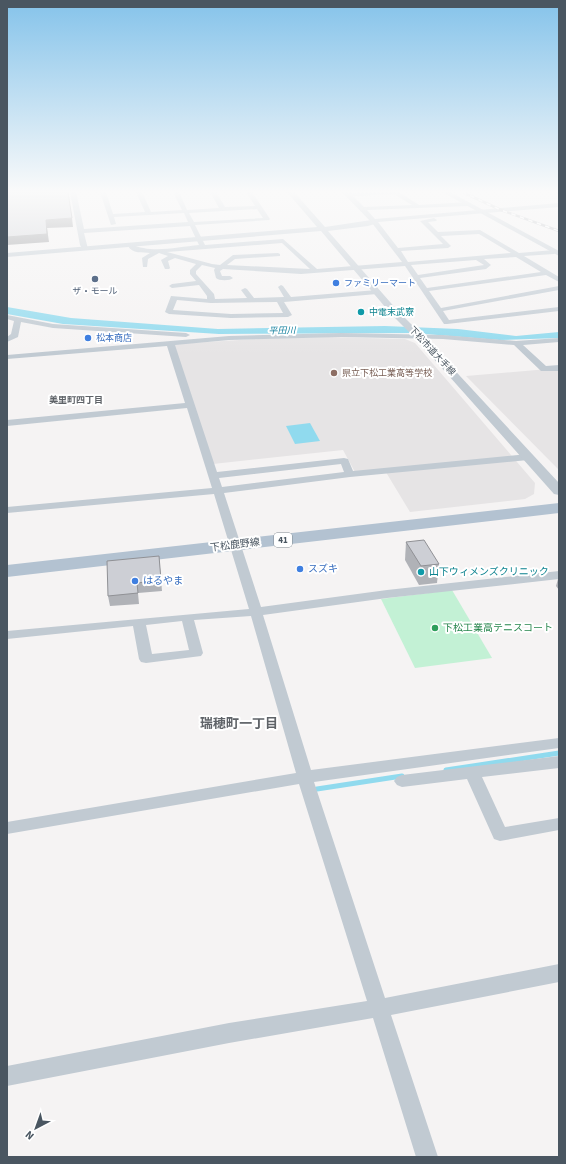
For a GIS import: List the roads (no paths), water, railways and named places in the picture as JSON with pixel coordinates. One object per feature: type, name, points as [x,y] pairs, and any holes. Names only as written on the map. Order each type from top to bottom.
[{"type":"main road","name":"下松鹿野線","points":[[7,571],[559,508]]},
{"type":"street","points":[[7,255],[126,246]]},
{"type":"street","points":[[131,246],[137,250],[158,252],[200,264],[283,272],[316,271],[356,266],[515,254],[557,253]]},
{"type":"street","points":[[150,251],[180,246]]},
{"type":"street","points":[[224,246],[233,257]]},
{"type":"street","points":[[289,246],[316,271]]},
{"type":"street","name":"下松市道大手線","points":[[338,246],[377,292],[418,335],[559,491]]},
{"type":"street","points":[[392,246],[406,262],[447,322],[458,322],[559,309]]},
{"type":"street","points":[[395,250],[444,246]]},
{"type":"street","points":[[503,246],[559,280]]},
{"type":"street","points":[[545,246],[557,253]]},
{"type":"street","points":[[145,266],[145,258],[158,252]]},
{"type":"street","points":[[230,278],[219,278],[217,270],[233,257],[278,254]]},
{"type":"street","points":[[167,268],[164,260],[173,256]]},
{"type":"street","points":[[416,276],[486,267],[488,265],[476,257]]},
{"type":"street","points":[[200,264],[193,270],[193,274],[211,296],[211,301]]},
{"type":"street","points":[[425,290],[546,273]]},
{"type":"street","points":[[172,286],[201,283]]},
{"type":"street","points":[[281,287],[289,299]]},
{"type":"street","points":[[439,310],[559,288]]},
{"type":"street","points":[[245,290],[252,300]]},
{"type":"street","points":[[279,300],[288,315],[231,316],[169,312],[174,298],[211,301],[279,300],[332,293],[377,292]]},
{"type":"street","points":[[7,317],[53,326],[229,338]]},
{"type":"street","points":[[7,340],[15,335],[18,319]]},
{"type":"street","points":[[7,357],[229,338],[341,335],[418,335],[516,343],[559,340]]},
{"type":"street","points":[[170,342],[236,545],[305,778],[428,1157]]},
{"type":"street","points":[[516,343],[544,369],[559,368]]},
{"type":"street","points":[[7,423],[190,406]]},
{"type":"street","points":[[7,510],[218,491],[350,474],[528,457]]},
{"type":"street","points":[[213,476],[344,461],[350,474]]},
{"type":"street","points":[[7,636],[187,617],[255,612],[387,594],[559,575]]},
{"type":"street","points":[[139,622],[146,659],[196,653],[187,617]]},
{"type":"street","points":[[7,828],[305,778],[559,743]]},
{"type":"street","points":[[402,782],[559,762]]},
{"type":"street","points":[[472,774],[500,834],[559,824]]},
{"type":"street","points":[[7,1076],[229,1033],[380,1008],[559,973]]},
{"type":"water","name":"平田川","points":[[7,307],[71,318],[218,329],[385,326],[458,329],[516,336],[559,332],[559,338],[499,340],[413,333],[219,334],[63,324],[7,314]]},
{"type":"water","points":[[310,423],[320,441],[295,444],[286,426]]},
{"type":"waterway","points":[[446,770],[559,753]]},
{"type":"waterway","points":[[317,789],[402,776]]},
{"type":"place","name":"ザ・モール","points":[[95,279]]},
{"type":"place","name":"ファミリーマート","points":[[336,283]]},
{"type":"place","name":"中電末武寮","points":[[361,312]]},
{"type":"place","name":"松本商店","points":[[88,338]]},
{"type":"place","name":"県立下松工業高等学校","points":[[334,373]]},
{"type":"place","name":"スズキ","points":[[300,569]]},
{"type":"place","name":"山下ウィメンズクリニック","points":[[421,572]]},
{"type":"place","name":"はるやま","points":[[135,581]]},
{"type":"place","name":"下松工業高テニスコート","points":[[435,628]]},
{"type":"district","name":"美里町四丁目","points":[[76,400]]},
{"type":"district","name":"瑞穂町一丁目","points":[[239,724]]}]
